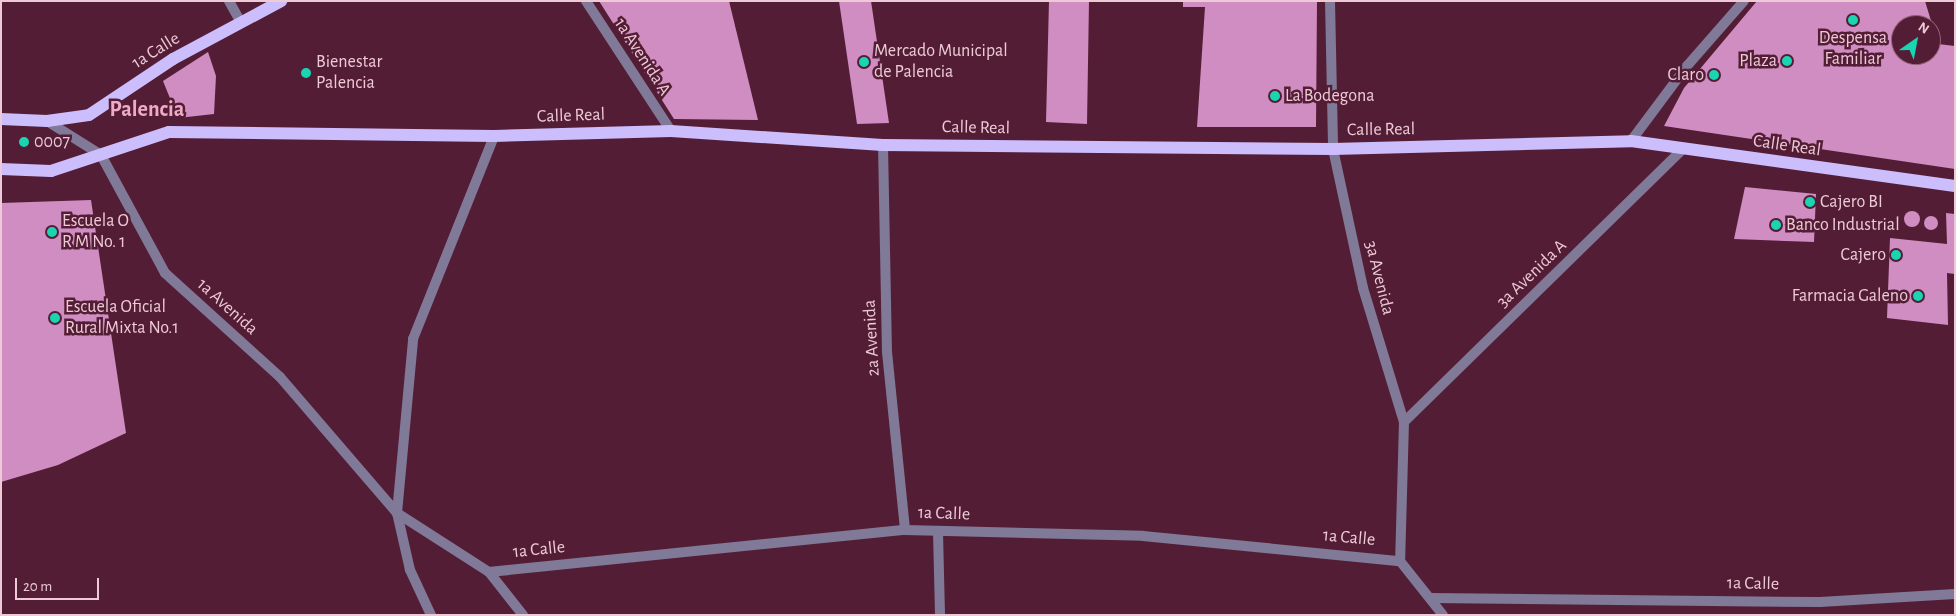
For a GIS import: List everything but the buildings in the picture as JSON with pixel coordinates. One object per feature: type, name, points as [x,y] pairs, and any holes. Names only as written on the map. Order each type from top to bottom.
[{"type":"main road","name":"1a Calle","points":[[48,121],[89,116],[173,59],[281,1]]},
{"type":"main road","points":[[1,119],[48,121]]},
{"type":"main road","name":"Calle Real","points":[[1,169],[51,171],[170,132],[494,136],[671,131],[883,145],[1333,149],[1631,141],[1682,150],[1955,186]]},
{"type":"street","points":[[229,1],[241,23]]},
{"type":"street","name":"1a Avenida A","points":[[586,1],[671,131]]},
{"type":"street","name":"3a Avenida","points":[[1330,1],[1333,149],[1363,288],[1404,422],[1400,561]]},
{"type":"street","points":[[1631,141],[1687,66],[1744,1]]},
{"type":"street","name":"1a Avenida","points":[[48,121],[101,155],[165,273],[280,377],[397,513]]},
{"type":"street","name":"1a Avenida","points":[[431,615],[410,570],[397,513],[413,339],[494,136]]},
{"type":"street","name":"2a Avenida","points":[[883,145],[887,352],[905,530]]},
{"type":"street","name":"3a Avenida A","points":[[1404,422],[1682,150]]},
{"type":"street","points":[[397,513],[488,572],[523,615]]},
{"type":"street","name":"1a Calle","points":[[488,572],[905,530],[1143,536],[1400,561]]},
{"type":"street","points":[[938,532],[940,615]]},
{"type":"street","points":[[1400,561],[1443,615]]},
{"type":"street","name":"1a Calle","points":[[1430,598],[1820,602],[1955,594]]},
{"type":"place","name":"Despensa Familiar","points":[[1853,20]]},
{"type":"place","name":"Plaza","points":[[1787,61]]},
{"type":"place","name":"Mercado Municipal de Palencia","points":[[864,62]]},
{"type":"place","name":"Bienestar Palencia","points":[[306,73]]},
{"type":"place","name":"Claro","points":[[1714,75]]},
{"type":"place","name":"La Bodegona","points":[[1275,96]]},
{"type":"place","name":"0007","points":[[24,142]]},
{"type":"place","name":"Cajero BI","points":[[1810,202]]},
{"type":"place","name":"Banco Industrial","points":[[1776,225]]},
{"type":"place","name":"Escuela O R M No. 1","points":[[52,232]]},
{"type":"place","name":"Cajero","points":[[1896,255]]},
{"type":"place","name":"Farmacia Galeno","points":[[1918,296]]},
{"type":"place","name":"Escuela Oficial Rural Mixta No.1","points":[[55,318]]},
{"type":"district","name":"Palencia","points":[[147,110]]}]
